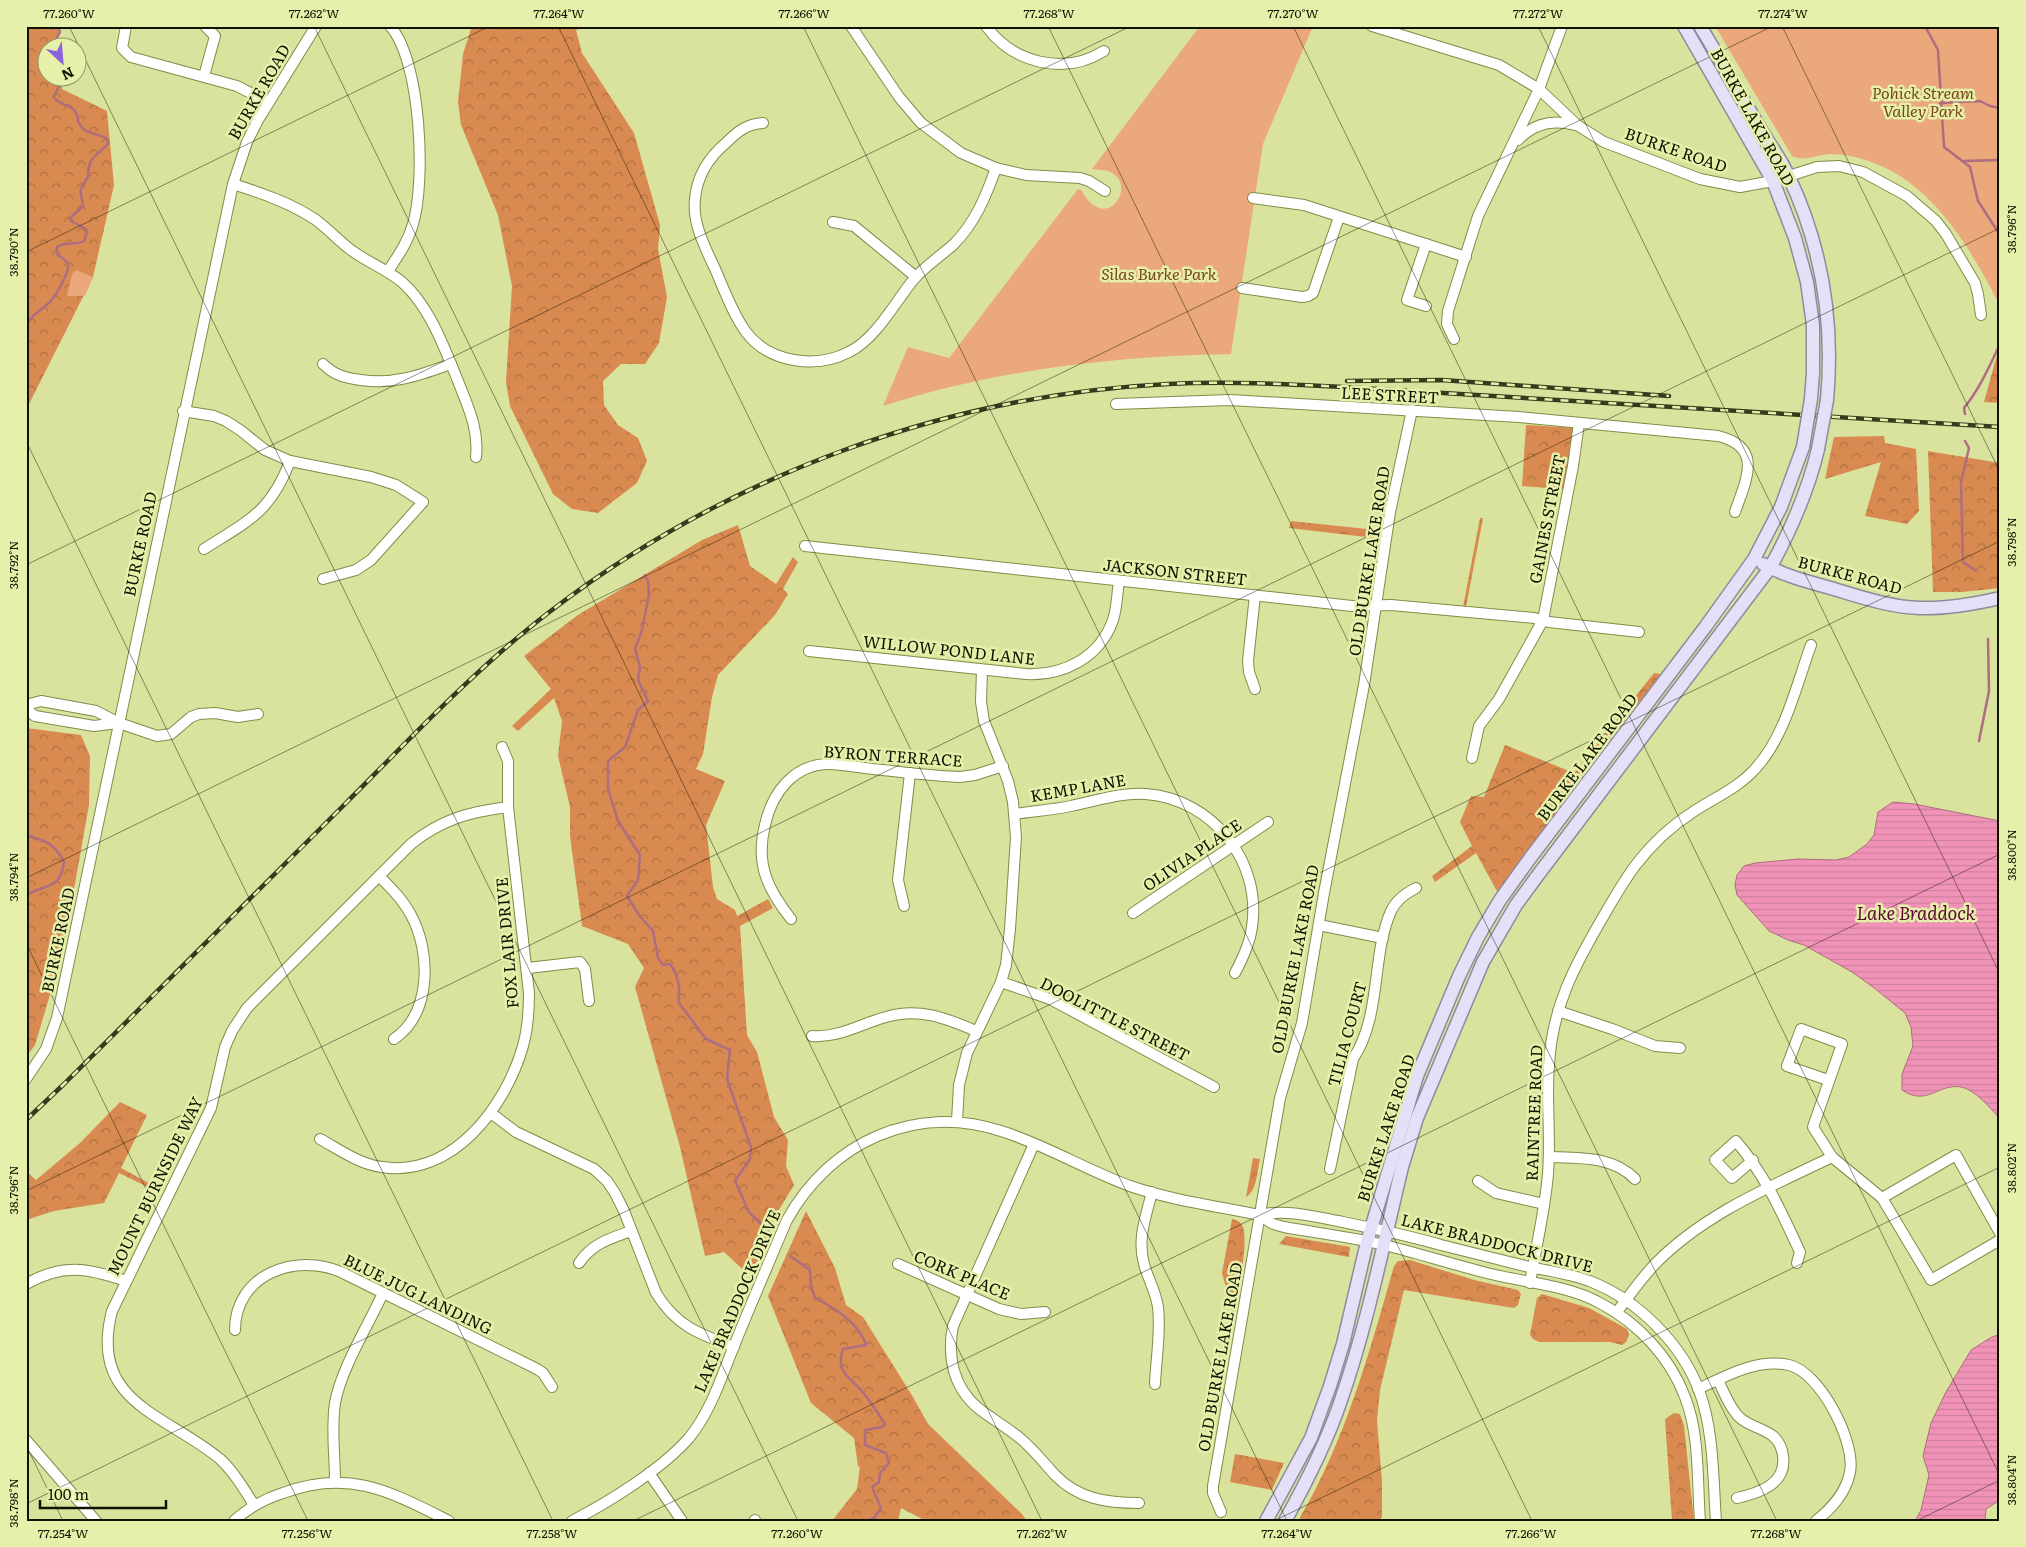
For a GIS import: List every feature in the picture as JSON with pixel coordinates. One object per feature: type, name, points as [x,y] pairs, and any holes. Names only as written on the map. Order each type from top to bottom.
[{"type":"main road","name":"BURKE LAKE ROAD","points":[[1266,1521],[1311,1438],[1330,1386],[1343,1344],[1367,1242],[1417,1076],[1459,976],[1478,937],[1500,900],[1528,861],[1706,626],[1754,559],[1782,507],[1803,447],[1811,399],[1813,334],[1807,282],[1795,238],[1773,181],[1684,26]]},
{"type":"main road","name":"BURKE LAKE ROAD","points":[[1285,1521],[1308,1478],[1340,1405],[1356,1357],[1402,1167],[1417,1118],[1471,989],[1496,938],[1538,875],[1770,568],[1798,512],[1810,480],[1827,400],[1830,346],[1822,278],[1811,233],[1789,176],[1700,26]]},
{"type":"main road","name":"BURKE ROAD","points":[[1754,559],[1789,576],[1834,590],[1898,606],[1944,608],[2000,598]]},
{"type":"street","points":[[126,26],[122,48],[131,57],[237,86],[268,102]]},
{"type":"street","points":[[204,76],[215,36],[205,26]]},
{"type":"street","name":"BURKE ROAD","points":[[26,1079],[46,1049],[57,1018],[183,411],[233,184],[247,142],[268,102],[316,26]]},
{"type":"street","points":[[388,271],[408,240],[414,224],[420,183],[418,125],[410,70],[402,44],[390,26]]},
{"type":"street","points":[[851,26],[899,97],[921,123],[961,153],[996,168],[1026,175],[1080,178],[1105,191]]},
{"type":"street","points":[[986,26],[1005,47],[1033,61],[1055,64],[1086,60],[1104,51]]},
{"type":"street","name":"BURKE ROAD","points":[[1372,26],[1499,65],[1538,89],[1577,125],[1604,142],[1700,179],[1729,186],[1740,186],[1773,181],[1817,167],[1839,166],[1863,172],[1907,196],[1936,221],[1959,253],[1975,283],[1981,315]]},
{"type":"street","points":[[1454,339],[1447,324],[1448,311],[1478,216],[1538,89],[1562,26]]},
{"type":"street","points":[[1511,148],[1528,130],[1543,123],[1567,122],[1577,125]]},
{"type":"street","points":[[763,123],[752,124],[741,130],[711,155],[700,176],[694,200],[696,221],[702,240],[736,316],[747,334],[761,346],[790,360],[812,362],[834,359],[851,352],[870,336],[916,277],[955,243],[972,222],[984,199],[996,168]]},
{"type":"street","points":[[233,184],[294,207],[316,221],[352,251],[388,271],[404,284],[421,306],[439,336],[451,364],[474,423],[478,441],[476,457]]},
{"type":"street","points":[[1253,198],[1304,205],[1466,257]]},
{"type":"street","points":[[1242,288],[1302,296],[1308,296],[1313,293],[1339,217]]},
{"type":"street","points":[[834,222],[854,226],[916,277]]},
{"type":"street","points":[[1426,244],[1407,300],[1426,306]]},
{"type":"street","points":[[323,364],[331,372],[345,378],[391,382],[417,377],[451,364]]},
{"type":"street","name":"LEE STREET","points":[[1116,404],[1230,400],[1268,404],[1412,410],[1662,430],[1728,438],[1744,449],[1747,456],[1748,468],[1735,512]]},
{"type":"street","name":"OLD BURKE LAKE ROAD","points":[[1221,1512],[1213,1493],[1213,1486],[1236,1362],[1259,1214],[1280,1098],[1302,1023],[1364,685],[1390,512],[1412,410]]},
{"type":"street","points":[[183,411],[214,416],[226,421],[266,450],[290,461],[371,477],[396,485],[423,502],[371,560],[356,570],[323,579]]},
{"type":"street","name":"GAINES STREET","points":[[1472,758],[1480,726],[1499,699],[1543,620],[1573,466],[1579,423]]},
{"type":"street","points":[[204,549],[249,521],[264,508],[284,479],[290,461]]},
{"type":"street","name":"JACKSON STREET","points":[[805,546],[1352,606],[1376,605],[1543,620]]},
{"type":"street","name":"WILLOW POND LANE","points":[[809,651],[982,670],[1044,674],[1063,670],[1080,661],[1097,647],[1109,629],[1116,610],[1119,581]]},
{"type":"street","points":[[1255,595],[1248,661],[1249,672],[1255,689]]},
{"type":"street","points":[[1543,620],[1639,632]]},
{"type":"street","name":"RAINTREE ROAD","points":[[1530,1283],[1544,1204],[1549,1157],[1549,1064],[1558,1011],[1578,960],[1635,866],[1670,828],[1742,781],[1754,770],[1771,749],[1781,728],[1810,645]]},
{"type":"street","points":[[957,1121],[959,1085],[967,1053],[1001,982],[1006,965],[1016,837],[1014,802],[1003,766],[984,721],[981,702],[982,670]]},
{"type":"street","points":[[119,723],[94,726],[35,716],[26,707],[41,701],[96,711],[119,723],[151,735],[163,736],[177,731],[191,718],[200,714],[215,713],[238,717],[258,714]]},
{"type":"street","name":"FOX LAIR DRIVE","points":[[320,1138],[348,1155],[368,1164],[395,1168],[410,1167],[430,1162],[448,1153],[468,1137],[491,1113],[509,1081],[523,1046],[529,1011],[528,968],[508,807],[508,761],[502,747]]},
{"type":"street","name":"BYRON TERRACE","points":[[791,919],[776,901],[770,890],[761,854],[762,836],[766,818],[775,798],[783,786],[800,771],[817,765],[830,764],[966,777],[1003,766]]},
{"type":"street","points":[[904,906],[898,880],[910,773]]},
{"type":"street","name":"KEMP LANE","points":[[1015,814],[1122,795],[1154,795],[1179,801],[1203,814],[1220,829],[1233,845],[1247,872],[1254,905],[1249,940],[1235,972]]},
{"type":"street","name":"MOUNT BURNSIDE WAY","points":[[254,1505],[237,1478],[221,1460],[207,1449],[143,1409],[125,1391],[117,1378],[110,1360],[108,1333],[112,1311],[211,1108],[225,1047],[241,1017],[254,1000],[411,844],[435,827],[465,814],[508,807]]},
{"type":"street","name":"OLIVIA PLACE","points":[[1133,913],[1268,822]]},
{"type":"street","points":[[380,876],[397,894],[410,914],[420,934],[424,955],[424,977],[419,1002],[409,1025],[403,1033],[394,1039]]},
{"type":"street","name":"TILIA COURT","points":[[1330,1170],[1354,1059],[1367,1027],[1383,938],[1391,910],[1404,894],[1416,888]]},
{"type":"street","points":[[1319,925],[1383,938]]},
{"type":"street","points":[[528,968],[580,962],[584,964],[590,1001]]},
{"type":"street","name":"DOOLITTLE STREET","points":[[1001,982],[1050,999],[1214,1087]]},
{"type":"street","points":[[1558,1011],[1612,1028],[1655,1046],[1680,1048]]},
{"type":"street","points":[[812,1036],[825,1037],[837,1035],[885,1017],[909,1013],[940,1016],[976,1031]]},
{"type":"street","points":[[1828,1080],[1787,1066],[1801,1029],[1842,1044],[1813,1127],[1832,1157],[1882,1198],[1931,1280],[2000,1240]]},
{"type":"street","points":[[491,1113],[516,1132],[594,1169],[615,1193],[656,1293],[670,1313],[693,1330],[734,1347]]},
{"type":"street","name":"LAKE BRADDOCK DRIVE","points":[[572,1521],[649,1473],[674,1453],[697,1427],[716,1392],[787,1220],[801,1197],[819,1176],[848,1152],[879,1135],[912,1125],[957,1121],[1000,1131],[1114,1180],[1152,1192],[1259,1214],[1287,1212],[1387,1231],[1532,1267],[1560,1272],[1593,1282],[1626,1300],[1655,1324],[1686,1364],[1698,1389],[1705,1410],[1710,1441],[1716,1521]]},
{"type":"street","points":[[1034,1144],[953,1326],[950,1349],[953,1370],[960,1387],[968,1398],[1021,1440],[1056,1477],[1074,1490],[1103,1501],[1139,1503]]},
{"type":"street","points":[[1882,1198],[1956,1155],[2000,1232]]},
{"type":"street","points":[[1549,1157],[1584,1158],[1614,1164],[1625,1170],[1635,1179]]},
{"type":"street","points":[[1616,1312],[1651,1268],[1673,1247],[1714,1217],[1832,1157]]},
{"type":"street","points":[[1753,1160],[1770,1187],[1800,1252],[1797,1263]]},
{"type":"street","points":[[1478,1181],[1496,1193],[1544,1204]]},
{"type":"street","points":[[1152,1192],[1143,1227],[1141,1244],[1144,1262],[1154,1290],[1158,1309],[1155,1384]]},
{"type":"street","name":"LAKE BRADDOCK DRIVE","points":[[1259,1214],[1273,1224],[1284,1227],[1384,1245],[1530,1283],[1579,1293],[1616,1312],[1644,1335],[1657,1350],[1673,1372],[1686,1398],[1694,1443],[1700,1521]]},
{"type":"street","points":[[579,1262],[596,1244],[631,1231]]},
{"type":"street","name":"BLUE JUG LANDING","points":[[235,1330],[235,1318],[238,1307],[245,1295],[261,1279],[281,1268],[298,1264],[321,1265],[341,1272],[537,1369],[543,1373],[552,1387]]},
{"type":"street","name":"CORK PLACE","points":[[898,1264],[1011,1312],[1045,1312]]},
{"type":"street","points":[[26,1284],[49,1273],[73,1269],[95,1271],[126,1281]]},
{"type":"street","points":[[335,1481],[334,1416],[338,1390],[383,1294]]},
{"type":"street","points":[[1698,1389],[1760,1364],[1790,1365],[1801,1370],[1814,1380],[1836,1416],[1849,1451],[1851,1470],[1846,1487],[1832,1508],[1816,1521]]},
{"type":"street","points":[[1718,1380],[1730,1406],[1740,1418],[1766,1431],[1777,1440],[1783,1458],[1783,1469],[1779,1479],[1751,1494],[1737,1498]]},
{"type":"street","points":[[26,1440],[96,1521]]},
{"type":"street","points":[[649,1473],[682,1521]]},
{"type":"street","points":[[234,1521],[254,1505],[290,1490],[335,1481],[388,1492],[450,1521]]},
{"type":"green space","points":[[26,26],[58,26],[59,38],[38,38],[38,88],[62,88],[107,111],[114,185],[93,277],[26,410]]},
{"type":"green space","points":[[472,26],[588,26],[576,30],[582,53],[634,133],[660,225],[658,249],[667,297],[659,343],[645,364],[621,364],[603,381],[604,405],[618,425],[638,438],[647,461],[637,483],[598,513],[572,509],[553,494],[510,406],[506,382],[512,286],[498,215],[461,125],[458,102],[463,54]]},
{"type":"green space","name":"Silas Burke Park","points":[[1200,26],[1313,26],[1263,144],[1231,354],[1143,358],[1055,367],[968,383],[883,406],[908,347],[949,358],[1078,189],[1081,190],[1091,203],[1100,208],[1108,208],[1115,203],[1120,196],[1121,187],[1119,179],[1105,170],[1092,169]]},
{"type":"green space","name":"Pohick Stream Valley Park","points":[[1715,26],[2000,26],[2000,306],[1975,259],[1960,237],[1925,196],[1904,179],[1881,166],[1852,156],[1829,154],[1810,158],[1796,158],[1792,156]]},
{"type":"green space","points":[[76,270],[93,277],[85,296],[67,296],[72,274]]},
{"type":"green space","points":[[2000,344],[2000,403],[1984,402]]},
{"type":"green space","points":[[1526,425],[1576,428],[1564,489],[1522,486]]},
{"type":"green space","points":[[1884,436],[1885,443],[1916,449],[1919,511],[1907,524],[1865,516],[1881,462],[1825,479],[1834,437]]},
{"type":"green space","points":[[1928,451],[2000,463],[2000,588],[1962,592],[1933,592]]},
{"type":"green space","points":[[1480,518],[1483,518],[1466,607],[1463,607]]},
{"type":"green space","points":[[1291,521],[1376,530],[1375,538],[1289,528]]},
{"type":"green space","points":[[738,525],[750,566],[776,584],[793,557],[798,562],[783,589],[788,594],[775,615],[718,675],[712,697],[703,754],[696,769],[725,781],[706,825],[713,887],[717,899],[735,910],[737,916],[768,899],[773,908],[740,926],[747,1035],[757,1052],[774,1117],[788,1140],[786,1166],[794,1185],[777,1213],[751,1277],[724,1252],[705,1256],[680,1147],[635,987],[644,968],[628,944],[582,926],[570,836],[570,807],[558,756],[562,721],[554,698],[518,731],[512,726],[551,689],[524,656],[578,615],[702,540]]},
{"type":"green space","points":[[1654,673],[1661,674],[1581,776],[1574,773]]},
{"type":"green space","points":[[26,728],[81,735],[90,756],[89,805],[63,951],[35,1045],[26,1057]]},
{"type":"green space","points":[[1505,745],[1574,773],[1555,818],[1528,849],[1498,893],[1476,853],[1435,882],[1432,876],[1472,846],[1460,822],[1471,796],[1484,797]]},
{"type":"green space","points":[[120,1102],[147,1115],[121,1168],[160,1189],[158,1192],[119,1173],[104,1203],[54,1211],[26,1220],[26,1171],[36,1180],[80,1143]]},
{"type":"green space","points":[[1253,1158],[1260,1159],[1254,1186],[1246,1197]]},
{"type":"green space","points":[[806,1211],[835,1268],[846,1305],[863,1317],[928,1424],[1022,1514],[1027,1521],[926,1521],[901,1508],[898,1521],[832,1521],[857,1489],[860,1467],[858,1466],[854,1438],[811,1403],[768,1296]]},
{"type":"green space","points":[[1232,1219],[1242,1225],[1245,1242],[1234,1316],[1222,1273]]},
{"type":"green space","points":[[1286,1236],[1350,1247],[1349,1257],[1279,1244]]},
{"type":"green space","points":[[1410,1260],[1474,1280],[1518,1290],[1521,1294],[1518,1305],[1514,1308],[1404,1290],[1380,1390],[1377,1421],[1382,1481],[1382,1517],[1379,1521],[1298,1521],[1315,1491],[1342,1429],[1365,1365],[1394,1266],[1398,1261]]},
{"type":"green space","points":[[1542,1294],[1589,1308],[1627,1329],[1629,1335],[1626,1342],[1622,1345],[1610,1342],[1539,1342],[1533,1339],[1530,1335],[1537,1298]]},
{"type":"green space","points":[[1674,1413],[1680,1414],[1684,1426],[1694,1521],[1672,1521],[1665,1419]]},
{"type":"green space","points":[[1235,1454],[1284,1463],[1272,1490],[1230,1482]]},
{"type":"water","name":"Lake Braddock","points":[[1893,802],[1914,804],[2000,821],[2000,1119],[1977,1096],[1961,1087],[1946,1088],[1919,1096],[1911,1095],[1902,1090],[1902,1074],[1913,1046],[1911,1027],[1905,1013],[1852,972],[1804,945],[1769,931],[1737,895],[1735,885],[1737,875],[1744,866],[1755,863],[1798,859],[1836,860],[1849,857],[1867,844],[1874,835],[1878,812]]},
{"type":"water","points":[[2000,1334],[2000,1500],[1986,1509],[1985,1521],[1915,1521],[1921,1510],[1929,1475],[1923,1456],[1931,1423],[1946,1392],[1971,1350]]},
{"type":"waterway","points":[[57,38],[60,32],[58,26]]},
{"type":"waterway","points":[[1925,26],[1938,50],[1944,147],[1970,167],[1978,201],[2000,235]]},
{"type":"waterway","points":[[26,327],[33,316],[52,299],[67,273],[68,264],[57,254],[57,247],[84,241],[86,229],[71,221],[70,218],[83,206],[81,191],[88,177],[91,160],[108,144],[106,138],[81,127],[75,111],[56,100],[54,97],[58,88]]},
{"type":"waterway","points":[[1940,103],[1980,101],[2000,108]]},
{"type":"waterway","points":[[1964,161],[2000,160]]},
{"type":"waterway","points":[[1965,414],[1964,408],[1980,385],[2000,344]]},
{"type":"waterway","points":[[1965,441],[1969,448],[1961,482],[1963,562],[1976,571]]},
{"type":"waterway","points":[[645,575],[648,581],[649,594],[642,630],[635,649],[640,667],[638,680],[648,701],[638,710],[625,747],[608,761],[608,789],[618,821],[640,855],[638,880],[627,896],[639,915],[653,931],[658,958],[663,965],[670,964],[675,972],[679,985],[679,1003],[706,1039],[730,1050],[727,1079],[751,1147],[750,1159],[735,1181],[749,1212],[768,1231]]},
{"type":"waterway","points":[[1979,741],[1989,691],[1988,639]]},
{"type":"waterway","points":[[26,835],[49,844],[57,851],[64,862],[56,882],[26,895]]},
{"type":"waterway","points":[[790,1256],[810,1270],[811,1286],[815,1298],[838,1311],[852,1323],[863,1337],[866,1345],[843,1349],[841,1361],[845,1374],[864,1393],[885,1424],[882,1427],[865,1430],[865,1445],[886,1453],[889,1463],[880,1473],[879,1482],[872,1487],[881,1508],[874,1518],[867,1521]]},
{"type":"railway","points":[[1347,381],[1442,380],[1669,396]]},
{"type":"railway","points":[[26,1120],[446,703],[524,632],[620,562],[692,519],[766,482],[843,450],[922,425],[1003,405],[1085,391],[1190,383],[1256,383],[1344,387],[2000,427]]}]
